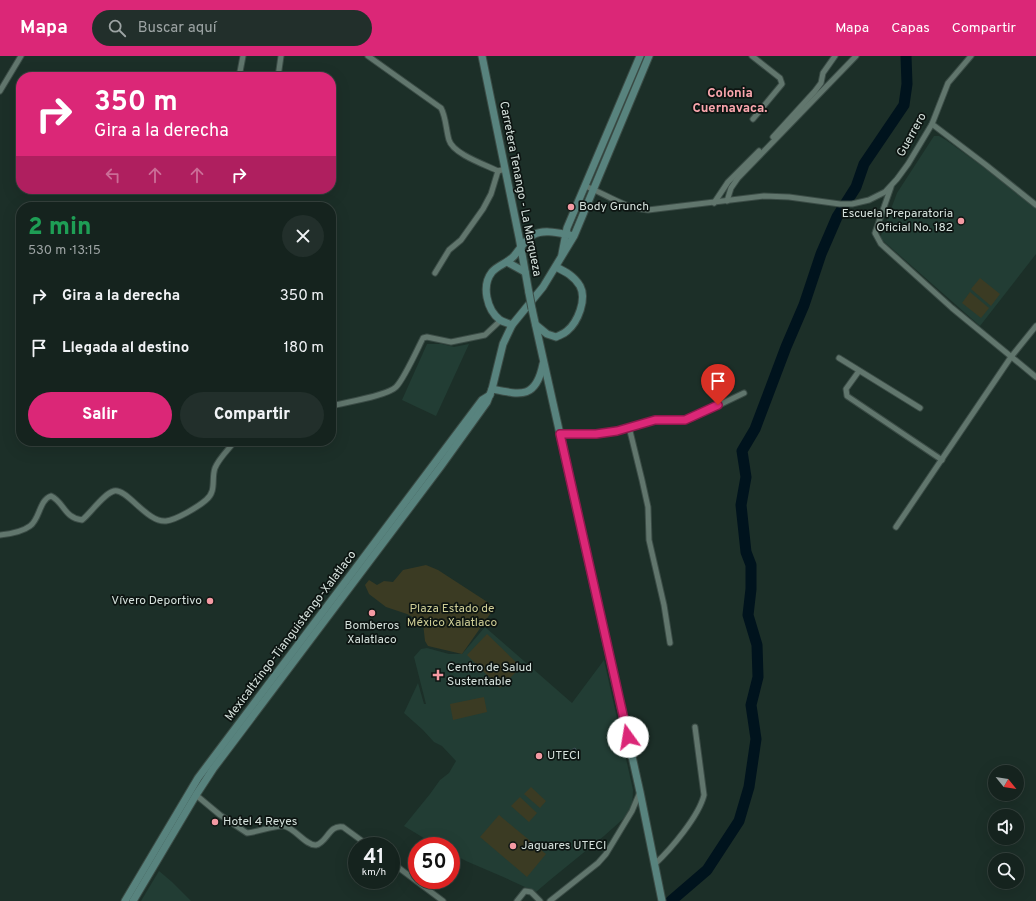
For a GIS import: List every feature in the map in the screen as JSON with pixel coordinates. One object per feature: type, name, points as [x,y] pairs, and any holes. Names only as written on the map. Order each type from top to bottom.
[{"type":"main road","name":"Carretera Tenango - La Marqueza","points":[[482,56],[521,246],[524,272],[640,792],[662,901]]},
{"type":"main road","name":"Mexicaltzingo-Tianguistengo-Xalatlaco","points":[[561,257],[565,235],[640,56]]},
{"type":"main road","name":"Mexicaltzingo-Tianguistengo-Xalatlaco","points":[[133,901],[213,769],[441,466],[487,402],[503,344],[512,325],[536,296],[556,267],[574,236],[592,189],[649,56]]},
{"type":"main road","points":[[512,325],[501,320],[492,311],[488,304],[486,291],[489,277],[492,272],[514,256],[521,246],[534,235],[550,233],[574,236]]},
{"type":"main road","points":[[507,262],[524,272]]},
{"type":"main road","points":[[536,325],[547,334],[556,337],[568,331],[579,313],[582,298],[581,287],[574,277],[556,267]]},
{"type":"main road","points":[[491,392],[522,394],[529,391],[537,383],[541,375],[544,360]]},
{"type":"main road","name":"Mexicaltzingo-Tianguistengo-Xalatlaco","points":[[125,901],[198,778],[437,459],[482,400],[491,392]]},
{"type":"street","points":[[0,91],[21,56]]},
{"type":"street","points":[[240,72],[243,56]]},
{"type":"street","points":[[279,72],[281,56]]},
{"type":"street","points":[[368,56],[441,108],[450,144],[454,149],[498,171],[505,169]]},
{"type":"street","points":[[752,56],[780,78],[782,84],[753,119]]},
{"type":"street","points":[[714,203],[728,182],[771,139],[815,91],[821,83],[823,73],[835,56]]},
{"type":"street","points":[[727,201],[731,188],[738,178],[856,56]]},
{"type":"street","name":"Guerrero","points":[[585,186],[636,209],[648,210],[764,196],[789,197],[840,204],[852,204],[869,200],[884,192],[891,186],[908,164],[932,124],[948,83],[971,56]]},
{"type":"street","points":[[932,124],[1036,205]]},
{"type":"street","points":[[435,273],[449,250],[461,240],[483,209],[491,194],[498,171]]},
{"type":"street","points":[[891,186],[875,233],[881,244],[952,308],[1036,377]]},
{"type":"street","points":[[336,405],[381,394],[395,388],[400,382],[423,338],[427,337],[451,342],[485,336],[501,320]]},
{"type":"street","points":[[896,527],[1011,357],[1036,326]]},
{"type":"street","points":[[838,358],[920,408]]},
{"type":"street","points":[[859,371],[846,389],[846,396],[942,460]]},
{"type":"street","points":[[560,434],[596,434],[617,431],[655,420],[685,420],[744,393]]},
{"type":"street","points":[[629,427],[648,507],[649,540],[664,605],[670,643]]},
{"type":"street","points":[[0,535],[13,533],[30,526],[38,515],[45,500],[51,496],[56,499],[69,515],[77,520],[82,520],[99,503],[115,491],[122,493],[143,510],[159,520],[166,521],[175,518],[207,500],[212,494],[216,467],[231,446]]},
{"type":"street","points":[[655,864],[693,818],[703,802],[704,795],[695,727]]},
{"type":"street","points":[[550,901],[598,863],[606,854],[632,810],[640,792]]},
{"type":"street","points":[[196,795],[220,815],[247,833],[284,826],[292,829],[312,845],[316,845],[320,843],[333,828],[338,826],[342,827],[356,837]]},
{"type":"street","points":[[400,869],[443,901]]},
{"type":"street","points":[[517,901],[525,891],[531,892],[540,901]]},
{"type":"shaded area","name":"Escuela Preparatoria Oficial No. 182","points":[[934,136],[939,136],[946,140],[1036,208],[1036,254],[980,326],[880,238],[897,193]]},
{"type":"shaded area","points":[[427,344],[442,344],[454,347],[469,344],[436,416],[402,400]]},
{"type":"shaded area","name":"UTECI","points":[[485,627],[572,703],[604,660],[633,790],[632,811],[536,892],[460,858],[460,837],[422,837],[404,826],[440,780],[449,773],[456,761],[442,746],[434,742],[404,713],[418,683],[424,704],[426,704],[414,657],[421,649],[427,648],[449,654],[462,654]]},
{"type":"shaded area","points":[[159,871],[172,882],[191,901],[141,901]]},
{"type":"green space","points":[[980,278],[1000,294],[991,306],[971,289]]},
{"type":"green space","points":[[970,292],[989,308],[981,318],[962,303]]},
{"type":"green space","name":"Plaza Estado de México Xalatlaco","points":[[426,565],[438,570],[495,607],[462,654],[428,646],[425,641],[423,623],[407,614],[386,607],[369,594],[365,585],[369,580],[377,585],[384,581],[393,582],[403,570]]},
{"type":"green space","points":[[487,634],[521,667],[500,688],[467,655]]},
{"type":"green space","points":[[484,697],[487,712],[453,720],[450,704]]},
{"type":"green space","points":[[531,787],[546,801],[540,808],[524,794]]},
{"type":"green space","points":[[520,797],[537,813],[529,822],[511,806]]},
{"type":"green space","name":"Jaguares UTECI","points":[[499,815],[546,854],[527,877],[480,837]]},
{"type":"water","points":[[575,748],[577,757],[573,759],[569,751]]},
{"type":"waterway","points":[[671,901],[707,870],[739,821],[749,787],[756,739],[751,705],[758,677],[757,645],[748,615],[751,589],[751,565],[746,552],[741,505],[746,477],[742,451],[755,429],[786,347],[804,305],[821,254],[837,217],[856,187],[864,164],[904,105],[907,84],[906,56]]},
{"type":"place","name":"Body Grunch","points":[[571,207]]},
{"type":"place","name":"Escuela Preparatoria Oficial No. 182","points":[[961,221]]},
{"type":"place","name":"Vívero Deportivo","points":[[210,601]]},
{"type":"place","name":"Bomberos Xalatlaco","points":[[372,613]]},
{"type":"place","name":"Centro de Salud Sustentable","points":[[438,675]]},
{"type":"place","name":"UTECI","points":[[539,756]]},
{"type":"place","name":"Hotel 4 Reyes","points":[[215,822]]},
{"type":"place","name":"Jaguares UTECI","points":[[513,846]]},
{"type":"district","name":"Colonia Cuernavaca.","points":[[730,102]]},
{"type":"route","points":[[628,737],[560,434],[596,434],[617,431],[655,420],[685,420],[718,405]]}]
